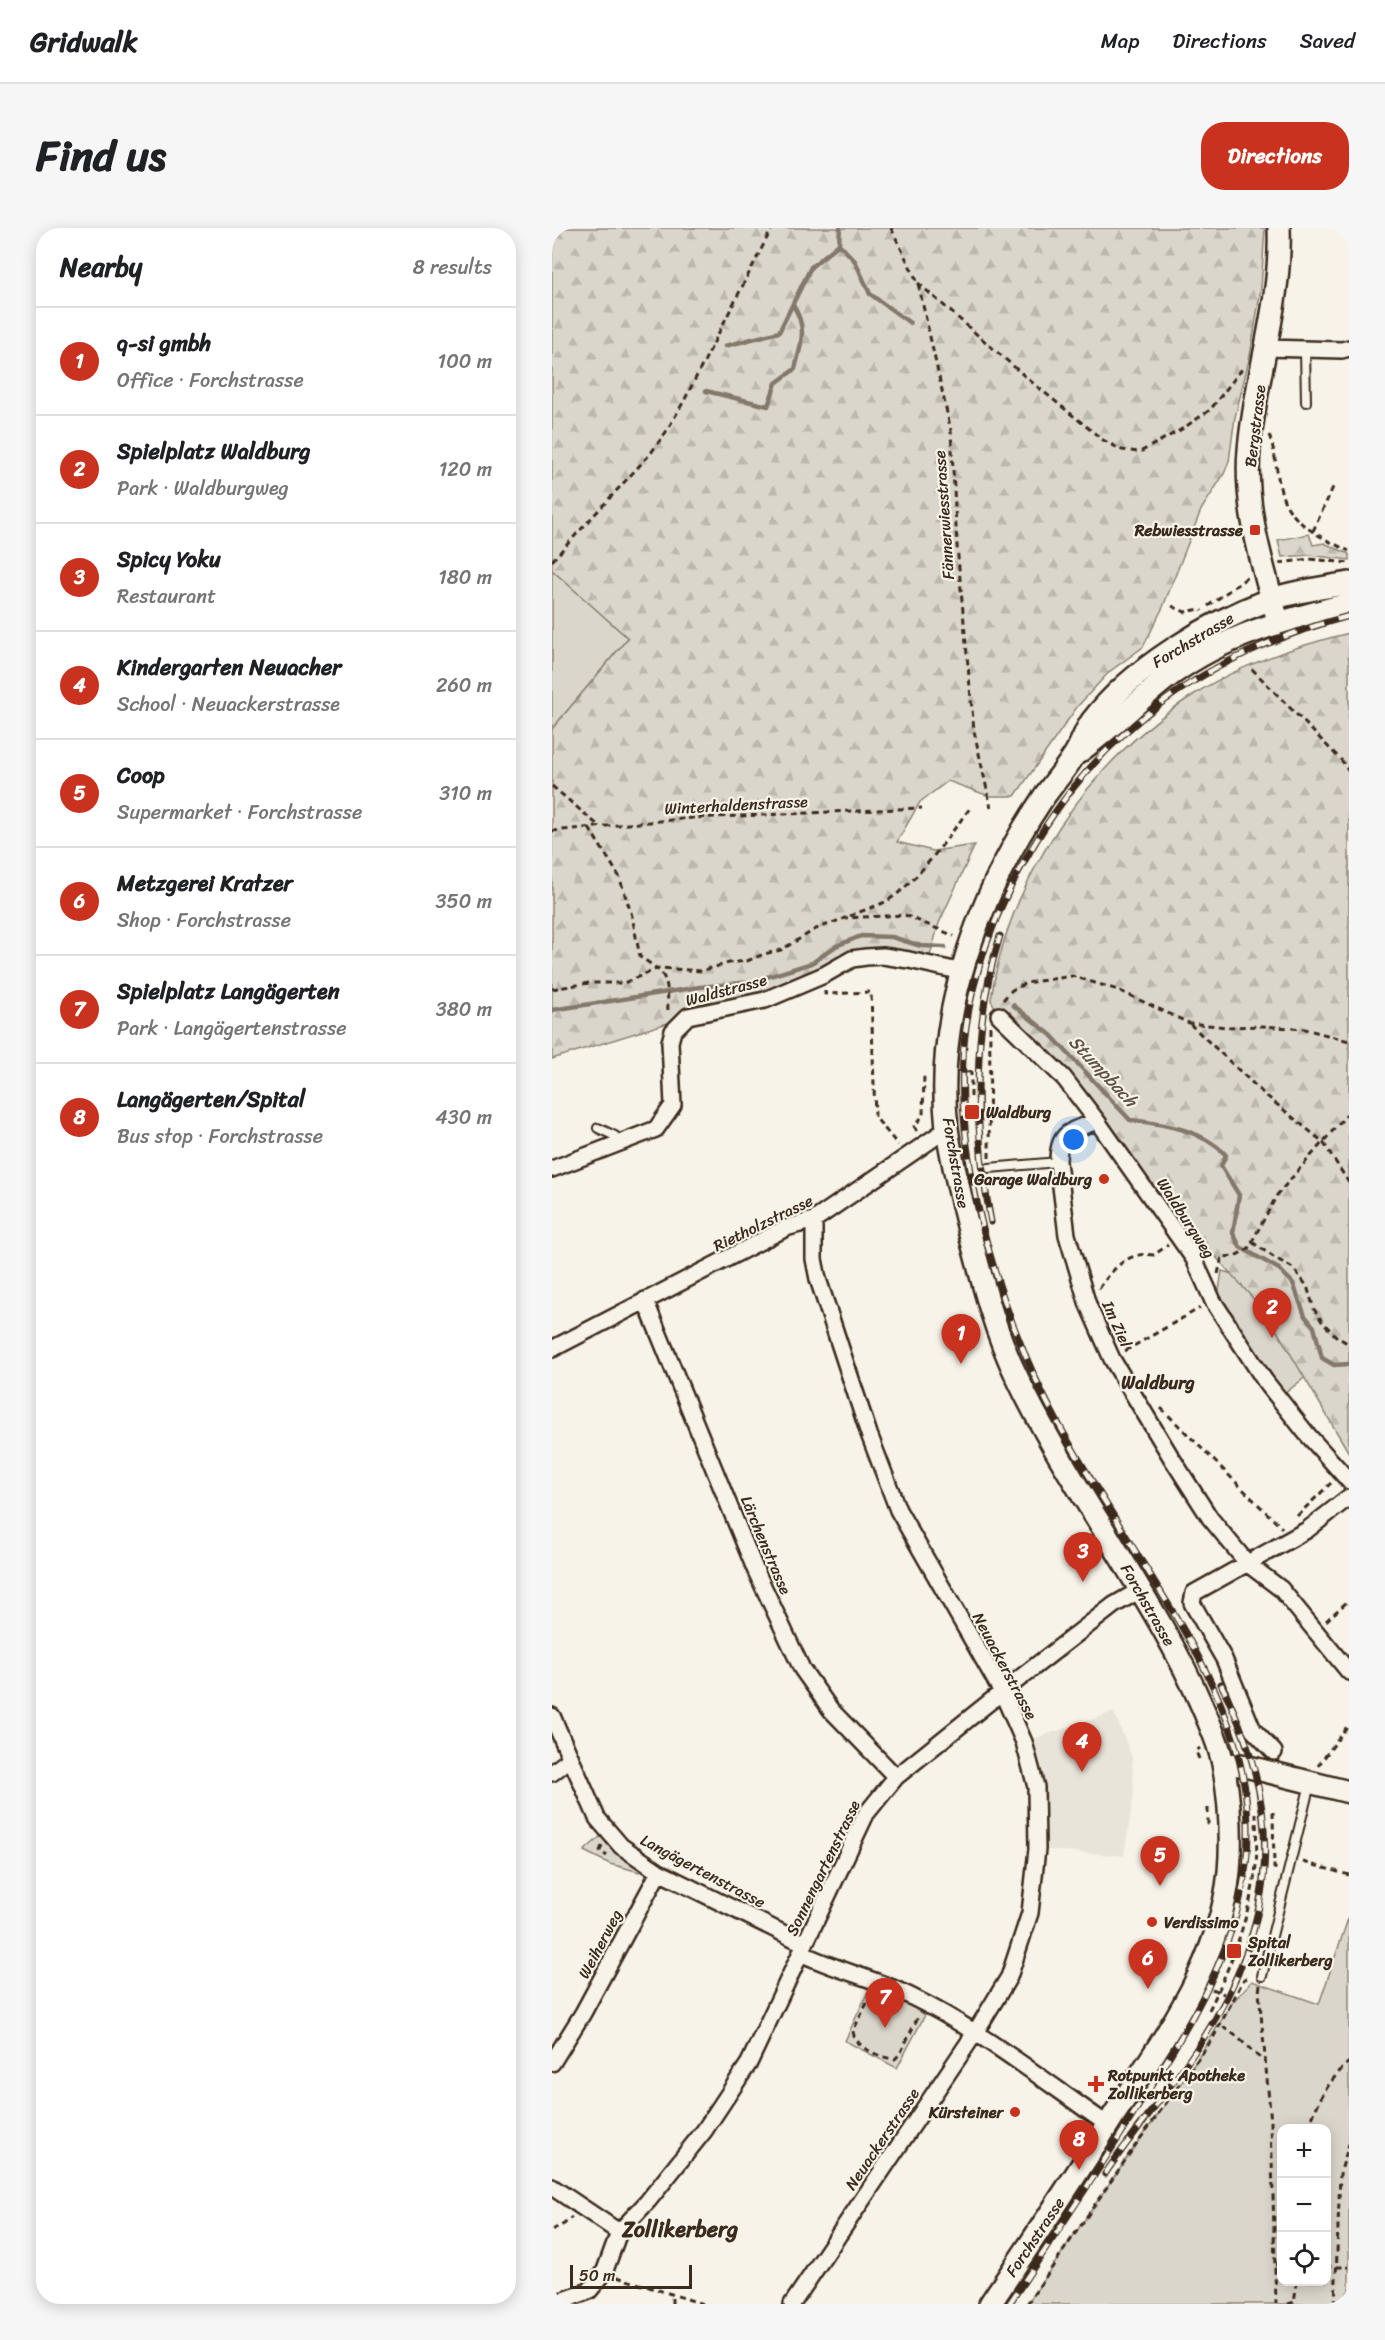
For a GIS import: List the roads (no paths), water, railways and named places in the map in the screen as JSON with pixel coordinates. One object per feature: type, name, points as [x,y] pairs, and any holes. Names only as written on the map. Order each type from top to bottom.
[{"type":"main road","name":"Bergstrasse","points":[[1278,621],[1255,530],[1249,476],[1249,451],[1278,273],[1279,228]]},
{"type":"main road","name":"Forchstrasse","points":[[990,2304],[1184,2005],[1199,1976],[1214,1938],[1226,1891],[1230,1861],[1228,1802],[1223,1764],[1215,1736],[1191,1682],[1140,1590],[1042,1426],[1012,1369],[985,1294],[965,1217],[947,1129],[946,1058],[950,1031],[963,972],[984,912],[1005,863],[1036,808],[1076,754],[1090,723],[1150,666],[1203,631],[1272,599],[1349,583]]},
{"type":"main road","name":"Forchstrasse","points":[[1076,754],[1104,735],[1152,690],[1179,670],[1218,647],[1278,621],[1349,604]]},
{"type":"main road","points":[[1223,1764],[1313,1775],[1349,1792]]},
{"type":"street","points":[[1264,354],[1349,348]]},
{"type":"street","name":"Waldstrasse","points":[[552,1169],[656,1129],[673,1105],[670,1042],[674,1031],[688,1016],[765,1000],[824,975],[852,959],[866,957],[909,960],[963,972]]},
{"type":"street","name":"Waldburgweg","points":[[999,1015],[1064,1078],[1097,1121],[1194,1259],[1213,1301],[1265,1381],[1345,1477]]},
{"type":"street","name":"Im Ziel","points":[[1097,1121],[1071,1130],[1062,1138],[1058,1150],[1058,1162],[1066,1234],[1088,1305],[1112,1359],[1210,1518],[1248,1564],[1281,1589],[1349,1672]]},
{"type":"street","name":"Rietholzstrasse","points":[[552,1349],[786,1228],[814,1220],[947,1129]]},
{"type":"street","name":"Neuackerstrasse","points":[[792,2304],[975,2033],[1009,1977],[1030,1913],[1037,1850],[1035,1787],[1024,1742],[1002,1692],[898,1510],[868,1434],[818,1279],[814,1259],[814,1220]]},
{"type":"street","name":"Lärchenstrasse","points":[[645,1300],[755,1569],[802,1669],[831,1710],[896,1777]]},
{"type":"street","points":[[1274,1752],[1253,1730],[1224,1659],[1192,1603],[1194,1593],[1308,1530],[1349,1497]]},
{"type":"street","name":"Sonnengartenstrasse","points":[[619,2232],[648,2202],[704,2131],[749,2063],[866,1814],[896,1777],[1114,1605],[1140,1590]]},
{"type":"street","name":"Langägertenstrasse","points":[[552,1716],[597,1818],[621,1846],[659,1872],[803,1949],[819,1962],[906,1994],[975,2033],[1108,2125]]},
{"type":"street","points":[[552,1773],[571,1758]]},
{"type":"street","name":"Weiherweg","points":[[552,2062],[583,2013],[659,1872]]},
{"type":"street","points":[[552,2187],[619,2232],[604,2273],[590,2298],[553,2304]]},
{"type":"lane","points":[[1305,350],[1306,402]]},
{"type":"lane","points":[[598,1128],[615,1136],[620,1144]]},
{"type":"lane","points":[[989,1168],[1058,1162]]},
{"type":"lane","points":[[1262,1976],[1313,1775]]},
{"type":"waterway","points":[[725,346],[779,332],[811,267],[839,244],[840,228]]},
{"type":"waterway","points":[[839,244],[855,261],[870,294],[910,323]]},
{"type":"waterway","points":[[706,391],[768,406],[776,383],[795,369],[802,329],[793,305]]},
{"type":"waterway","name":"Stumpbach","points":[[552,1010],[700,987],[751,982],[812,963],[836,946],[861,936],[892,937],[921,946],[945,947]]},
{"type":"waterway","name":"Stumpbach","points":[[1013,1005],[1051,1035],[1130,1120],[1181,1129],[1205,1139],[1226,1155],[1221,1166],[1239,1195],[1233,1233],[1240,1247],[1279,1269],[1293,1283],[1305,1316],[1314,1327],[1322,1358],[1334,1365],[1349,1364]]},
{"type":"railway","points":[[1009,2304],[1089,2184],[1157,2077],[1196,2010],[1228,1940],[1239,1903],[1246,1865],[1248,1825],[1245,1786],[1224,1711],[1190,1641],[1085,1469],[1043,1394],[1025,1356],[994,1269],[972,1177],[965,1131],[964,1044],[972,995],[995,922],[1028,855],[1057,810],[1089,769],[1124,733],[1163,702],[1205,674],[1250,651],[1298,632],[1349,616]]},
{"type":"railway","points":[[991,1222],[981,1151],[978,1078],[984,1005],[1000,936]]},
{"type":"railway","points":[[1105,2174],[1178,2076],[1227,1997],[1246,1953],[1258,1909],[1264,1865],[1263,1821],[1256,1776],[1242,1731],[1221,1684]]},
{"type":"place","name":"Rebwiesstrasse","points":[[1255,530]]},
{"type":"place","name":"Waldburg","points":[[972,1112]]},
{"type":"place","name":"Garage Waldburg","points":[[1104,1179]]},
{"type":"place","name":"Spielplatz Waldburg","points":[[1272,1338]]},
{"type":"place","name":"q-si gmbh","points":[[961,1364]]},
{"type":"place","name":"Spicy Yoku","points":[[1083,1582]]},
{"type":"place","name":"Kindergarten Neuacher","points":[[1082,1772]]},
{"type":"place","name":"Coop","points":[[1160,1886]]},
{"type":"place","name":"Verdissimo","points":[[1152,1922]]},
{"type":"place","name":"Spital Zollikerberg","points":[[1234,1951]]},
{"type":"place","name":"Metzgerei Kratzer","points":[[1148,1989]]},
{"type":"place","name":"Spielplatz Langägerten","points":[[885,2028]]},
{"type":"place","name":"Rotpunkt Apotheke Zollikerberg","points":[[1096,2084]]},
{"type":"place","name":"Kürsteiner","points":[[1015,2112]]},
{"type":"place","name":"Langägerten/Spital","points":[[1079,2170]]},
{"type":"district","name":"Waldburg","points":[[1158,1383]]},
{"type":"district","name":"Zollikerberg","points":[[680,2229]]}]
